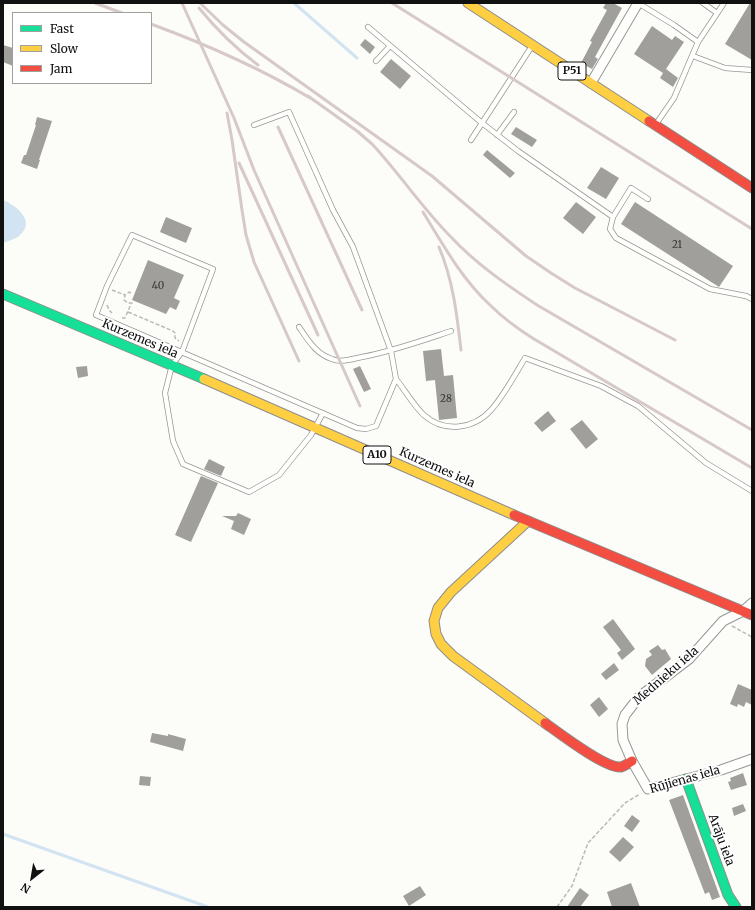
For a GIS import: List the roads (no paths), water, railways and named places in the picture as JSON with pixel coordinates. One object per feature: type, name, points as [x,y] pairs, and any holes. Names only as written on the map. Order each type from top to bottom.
[{"type":"main road","name":"P51","points":[[468,3],[752,188]]},
{"type":"main road","name":"Kurzemes iela","points":[[3,294],[172,365],[528,521],[752,615]]},
{"type":"main road","points":[[528,521],[452,592],[438,608],[434,621],[436,634],[441,644],[453,656],[576,745],[609,765],[621,766],[632,761]]},
{"type":"main road","name":"Arāju iela","points":[[686,779],[728,895],[736,907]]},
{"type":"street","points":[[591,83],[638,3]]},
{"type":"street","name":"Mednieku iela","points":[[648,789],[632,761],[623,740],[622,724],[625,715],[639,697],[689,659],[724,621],[742,611],[752,603]]},
{"type":"street","name":"Rūjienas iela","points":[[648,789],[721,770],[752,759]]},
{"type":"lane","points":[[638,3],[698,42]]},
{"type":"lane","points":[[703,3],[717,13]]},
{"type":"lane","points":[[655,125],[674,98],[698,42],[724,3]]},
{"type":"lane","points":[[368,27],[497,135],[613,217]]},
{"type":"lane","points":[[471,140],[533,45]]},
{"type":"lane","points":[[376,61],[390,46]]},
{"type":"lane","points":[[693,56],[725,68],[752,70]]},
{"type":"lane","points":[[254,125],[289,112],[333,210],[353,247],[390,351],[396,379],[424,416],[435,423],[449,427],[459,427],[475,422],[491,410],[525,358],[601,386],[638,406],[706,463],[752,491]]},
{"type":"lane","points":[[497,135],[514,112]]},
{"type":"lane","points":[[648,199],[632,188],[613,217],[610,229],[616,238],[710,289],[746,296],[752,299]]},
{"type":"lane","points":[[323,413],[315,428],[279,475],[249,492],[183,464],[173,441],[164,393],[172,365],[182,352],[213,269],[132,235],[107,286],[96,315],[182,352],[323,413],[357,428],[366,430],[376,426],[379,422],[396,379]]},
{"type":"lane","points":[[299,327],[312,346],[321,354],[340,361],[390,351],[451,331]]},
{"type":"water","points":[[3,200],[8,202],[22,214],[26,224],[24,230],[18,236],[3,243]]},
{"type":"waterway","points":[[294,3],[357,58]]},
{"type":"waterway","points":[[3,834],[208,907]]},
{"type":"railway","points":[[95,3],[119,12]]},
{"type":"railway","points":[[182,3],[234,118],[254,170],[360,406]]},
{"type":"railway","points":[[200,3],[223,25],[244,42],[432,176],[526,256],[575,288],[675,340]]},
{"type":"railway","points":[[392,3],[752,229]]},
{"type":"railway","points":[[199,8],[227,38],[258,65]]},
{"type":"railway","points":[[152,24],[193,40],[233,58],[273,77],[312,99]]},
{"type":"railway","points":[[308,96],[357,131],[372,144],[440,226],[492,274],[537,305],[752,430]]},
{"type":"railway","points":[[227,113],[246,235],[254,262],[299,361]]},
{"type":"railway","points":[[278,127],[362,310]]},
{"type":"railway","points":[[239,163],[318,335]]},
{"type":"railway","points":[[423,212],[462,273],[480,295],[511,323],[534,339],[752,468]]},
{"type":"railway","points":[[439,247],[451,285],[461,350]]}]
